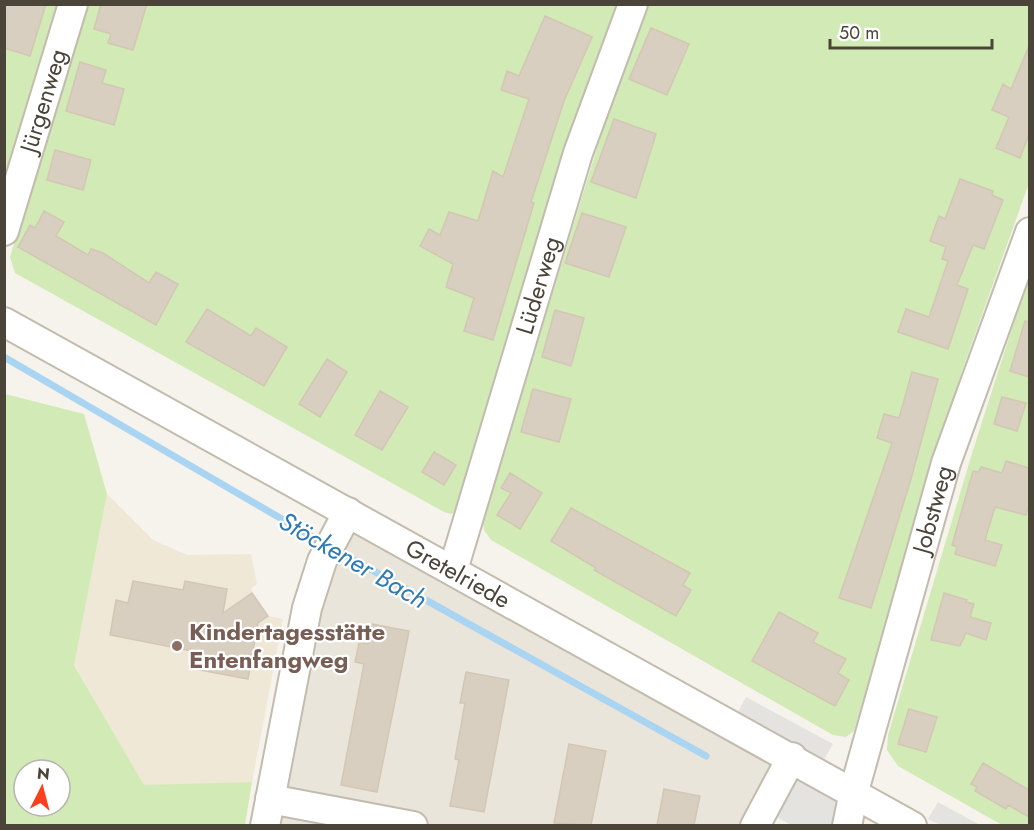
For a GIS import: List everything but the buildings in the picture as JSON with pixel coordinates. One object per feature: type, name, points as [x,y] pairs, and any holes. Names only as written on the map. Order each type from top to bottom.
[{"type":"street","name":"Jürgenweg","points":[[4,231],[73,4]]},
{"type":"street","name":"Lüderweg","points":[[453,570],[578,153],[633,4]]},
{"type":"street","name":"Jobstweg","points":[[847,825],[854,791],[946,463],[1029,232]]},
{"type":"street","name":"Gretelriede","points":[[4,322],[345,518],[453,570],[912,825]]},
{"type":"street","points":[[345,518],[326,554],[307,608],[267,812],[413,825]]},
{"type":"street","points":[[755,825],[792,757]]},
{"type":"shaded area","name":"Kindertagesstätte Entenfangweg","points":[[107,494],[153,540],[187,555],[251,554],[257,584],[252,588],[252,593],[268,616],[283,619],[252,782],[144,786],[74,664]]},
{"type":"shaded area","points":[[352,526],[779,760],[742,825],[276,826],[331,565]]},
{"type":"shaded area","points":[[746,697],[833,744],[822,763],[736,716]]},
{"type":"shaded area","points":[[791,777],[835,800],[833,825],[791,825],[773,815]]},
{"type":"shaded area","points":[[938,802],[980,825],[941,825],[928,819]]},
{"type":"green space","points":[[5,5],[63,5],[5,195]]},
{"type":"green space","points":[[86,5],[622,5],[460,510],[451,514],[444,512],[15,273],[10,257]]},
{"type":"green space","points":[[647,5],[1029,5],[1029,183],[962,371],[854,731],[846,737],[833,735],[491,540],[484,530],[483,520],[628,47]]},
{"type":"green space","points":[[1029,275],[1029,825],[1002,825],[898,766],[887,750],[888,735],[973,450]]},
{"type":"green space","points":[[5,394],[84,414],[107,494],[74,665],[144,785],[252,782],[245,825],[5,825]]},
{"type":"waterway","name":"Stöckener Bach","points":[[4,357],[323,543]]},
{"type":"waterway","name":"Stöckener Bach","points":[[336,550],[706,756]]},
{"type":"place","name":"Kindertagesstätte Entenfangweg","points":[[177,646]]}]
